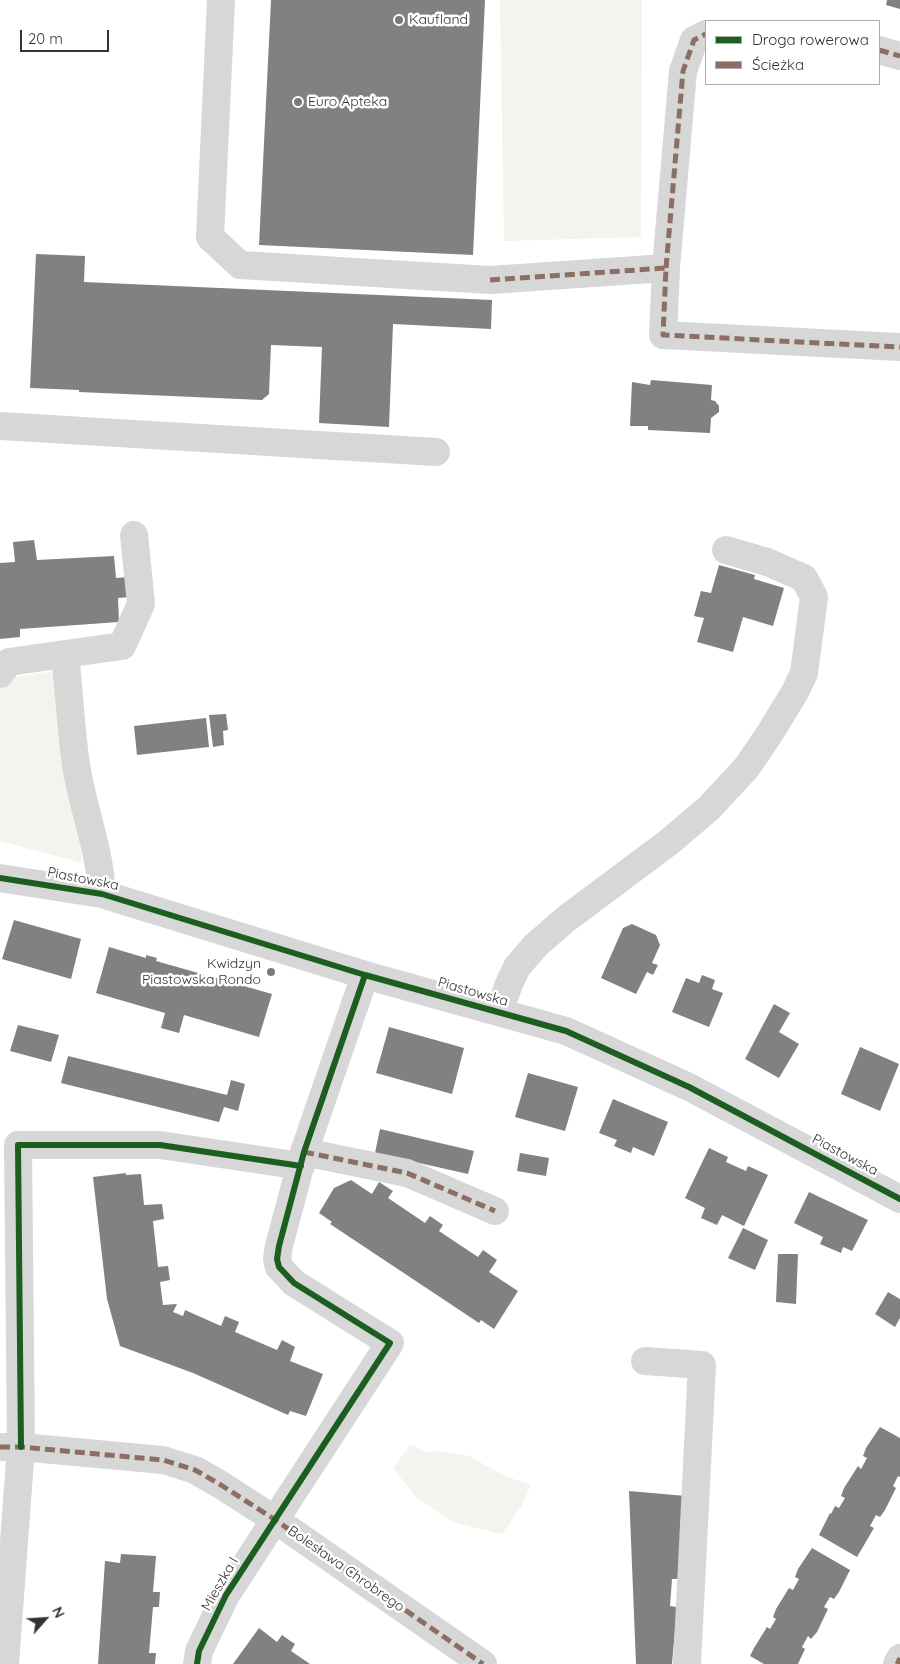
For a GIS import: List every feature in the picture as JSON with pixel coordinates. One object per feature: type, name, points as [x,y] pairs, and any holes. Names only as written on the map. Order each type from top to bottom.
[{"type":"street","points":[[221,0],[210,237],[240,265],[490,280],[666,268]]},
{"type":"street","points":[[705,34],[694,40],[683,71],[666,268],[663,335],[900,348]]},
{"type":"street","points":[[880,50],[900,56]]},
{"type":"street","points":[[0,426],[436,452]]},
{"type":"street","points":[[0,674],[9,662],[122,646],[141,604],[134,535]]},
{"type":"street","points":[[499,1012],[517,967],[536,945],[566,919],[669,842],[709,808],[747,767],[795,692],[804,673],[814,597],[804,578],[767,562],[726,550]]},
{"type":"street","points":[[65,654],[76,766],[94,839],[101,876],[102,894]]},
{"type":"street","name":"Piastowska","points":[[4,880],[102,894],[365,975],[566,1031],[689,1086],[900,1199]]},
{"type":"street","points":[[302,1159],[365,975]]},
{"type":"street","points":[[5,1664],[18,1145],[160,1145],[302,1159],[407,1173],[494,1211]]},
{"type":"street","name":"Mieszka I","points":[[197,1664],[199,1651],[226,1595],[390,1343],[294,1283],[279,1267],[277,1259],[278,1246],[302,1159]]},
{"type":"street","points":[[645,1361],[702,1365],[686,1664]]},
{"type":"street","name":"Bolesława Chrobrego","points":[[10,1447],[163,1460],[195,1470],[274,1519],[483,1664]]},
{"type":"street","points":[[897,1664],[900,1658]]},
{"type":"shaded area","points":[[500,0],[642,0],[641,237],[504,241]]},
{"type":"shaded area","points":[[0,657],[7,678],[62,670],[82,863],[0,841]]},
{"type":"shaded area","points":[[410,1445],[427,1452],[439,1451],[469,1456],[505,1476],[531,1485],[521,1507],[502,1534],[453,1522],[416,1497],[393,1468]]},
{"type":"building","points":[[271,0],[485,0],[473,255],[259,245]]},
{"type":"building","points":[[887,0],[900,0],[900,9],[886,5]]},
{"type":"building","points":[[36,254],[85,256],[84,282],[492,300],[491,329],[393,324],[389,427],[319,423],[322,347],[271,345],[269,394],[262,400],[30,388]]},
{"type":"building","points":[[651,380],[712,385],[711,400],[715,401],[719,406],[719,412],[711,418],[710,433],[648,430],[648,426],[630,426],[632,382],[650,385]]},
{"type":"building","points":[[34,540],[37,560],[114,556],[116,578],[128,577],[130,597],[118,598],[119,622],[20,629],[20,637],[0,639],[0,563],[15,562],[13,542]]},
{"type":"building","points":[[719,565],[755,575],[754,579],[784,588],[773,626],[743,617],[733,652],[697,642],[704,618],[694,616],[701,591],[711,593]]},
{"type":"building","points":[[226,714],[228,730],[223,731],[224,745],[213,747],[209,715]]},
{"type":"building","points":[[206,718],[209,747],[137,755],[134,726]]},
{"type":"building","points":[[14,920],[81,939],[71,979],[2,959]]},
{"type":"building","points":[[632,924],[656,935],[660,945],[652,963],[658,965],[653,975],[647,972],[636,994],[601,978],[623,928]]},
{"type":"building","points":[[109,947],[146,958],[146,955],[157,958],[156,961],[272,994],[259,1037],[184,1015],[179,1033],[161,1028],[165,1013],[96,993]]},
{"type":"building","points":[[702,975],[715,980],[712,989],[723,993],[709,1027],[672,1012],[686,978],[699,983]]},
{"type":"building","points":[[774,1004],[790,1013],[779,1032],[799,1044],[779,1078],[745,1059]]},
{"type":"building","points":[[18,1025],[59,1035],[51,1062],[10,1051]]},
{"type":"building","points":[[389,1027],[464,1048],[452,1094],[376,1073]]},
{"type":"building","points":[[860,1047],[899,1064],[880,1111],[841,1094]]},
{"type":"building","points":[[68,1056],[227,1095],[231,1080],[245,1084],[238,1111],[224,1107],[219,1122],[61,1083]]},
{"type":"building","points":[[528,1073],[578,1087],[565,1131],[515,1117]]},
{"type":"building","points":[[613,1099],[668,1122],[654,1156],[633,1147],[631,1153],[614,1146],[617,1140],[599,1133]]},
{"type":"building","points":[[380,1129],[474,1151],[468,1174],[375,1153]]},
{"type":"building","points":[[709,1148],[728,1157],[726,1162],[746,1171],[748,1166],[768,1175],[744,1226],[722,1215],[717,1225],[701,1218],[705,1208],[685,1198]]},
{"type":"building","points":[[520,1153],[549,1158],[546,1176],[517,1171]]},
{"type":"building","points":[[126,1173],[126,1175],[141,1174],[144,1205],[162,1204],[164,1219],[153,1221],[158,1267],[168,1266],[170,1280],[160,1282],[163,1305],[177,1304],[173,1312],[183,1316],[185,1310],[221,1326],[225,1316],[239,1322],[235,1332],[277,1350],[282,1340],[295,1347],[290,1361],[323,1374],[306,1416],[290,1411],[288,1415],[193,1373],[120,1346],[107,1299],[93,1177]]},
{"type":"building","points":[[351,1180],[372,1194],[379,1182],[393,1191],[388,1198],[425,1223],[430,1216],[443,1225],[439,1231],[478,1257],[483,1250],[497,1260],[489,1272],[518,1291],[494,1329],[481,1320],[479,1323],[330,1224],[332,1222],[319,1213],[334,1188]]},
{"type":"building","points":[[809,1192],[868,1220],[852,1251],[843,1247],[841,1253],[820,1244],[823,1237],[794,1223]]},
{"type":"building","points":[[743,1228],[768,1240],[755,1270],[728,1258]]},
{"type":"building","points":[[778,1254],[798,1254],[796,1304],[776,1302]]},
{"type":"building","points":[[888,1292],[900,1299],[900,1318],[895,1327],[875,1314]]},
{"type":"building","points":[[880,1427],[900,1438],[900,1477],[898,1476],[893,1486],[896,1488],[885,1510],[880,1517],[876,1515],[870,1526],[874,1528],[857,1557],[819,1535],[830,1513],[835,1506],[839,1508],[845,1498],[841,1496],[844,1488],[858,1466],[861,1469],[867,1458],[863,1456],[866,1448]]},
{"type":"building","points":[[629,1491],[686,1496],[679,1579],[672,1579],[670,1606],[677,1607],[672,1664],[636,1664]]},
{"type":"building","points":[[812,1548],[850,1570],[839,1592],[834,1599],[830,1597],[824,1607],[828,1609],[817,1632],[811,1639],[808,1636],[802,1647],[805,1649],[798,1664],[764,1664],[750,1656],[767,1627],[770,1629],[776,1619],[773,1617],[776,1609],[789,1588],[793,1590],[799,1579],[795,1577],[798,1569]]},
{"type":"building","points":[[121,1554],[156,1556],[153,1592],[160,1592],[159,1607],[153,1607],[149,1653],[156,1653],[155,1664],[98,1664],[105,1561],[120,1563]]},
{"type":"building","points":[[259,1628],[277,1642],[282,1635],[295,1644],[291,1651],[310,1664],[233,1664]]},
{"type":"marked path","points":[[666,268],[683,71],[694,40],[705,34]]},
{"type":"marked path","points":[[880,50],[900,56]]},
{"type":"marked path","points":[[490,280],[666,268],[663,335],[900,347]]},
{"type":"marked path","points":[[304,1152],[407,1173],[495,1211]]},
{"type":"marked path","points":[[0,1447],[21,1447],[163,1460],[195,1470],[274,1519],[483,1664]]},
{"type":"marked path","points":[[897,1664],[900,1658]]},
{"type":"cycle path","points":[[0,878],[102,894],[365,975],[566,1031],[689,1087],[900,1199]]},
{"type":"cycle path","points":[[197,1664],[199,1651],[226,1595],[390,1343],[294,1283],[279,1267],[277,1259],[304,1152],[365,975]]},
{"type":"cycle path","points":[[21,1447],[18,1145],[160,1145],[301,1166]]},
{"type":"place","name":"Kaufland","points":[[399,20]]},
{"type":"place","name":"Euro Apteka","points":[[298,102]]},
{"type":"place","name":"Kwidzyn Piastowska Rondo","points":[[271,972]]}]
